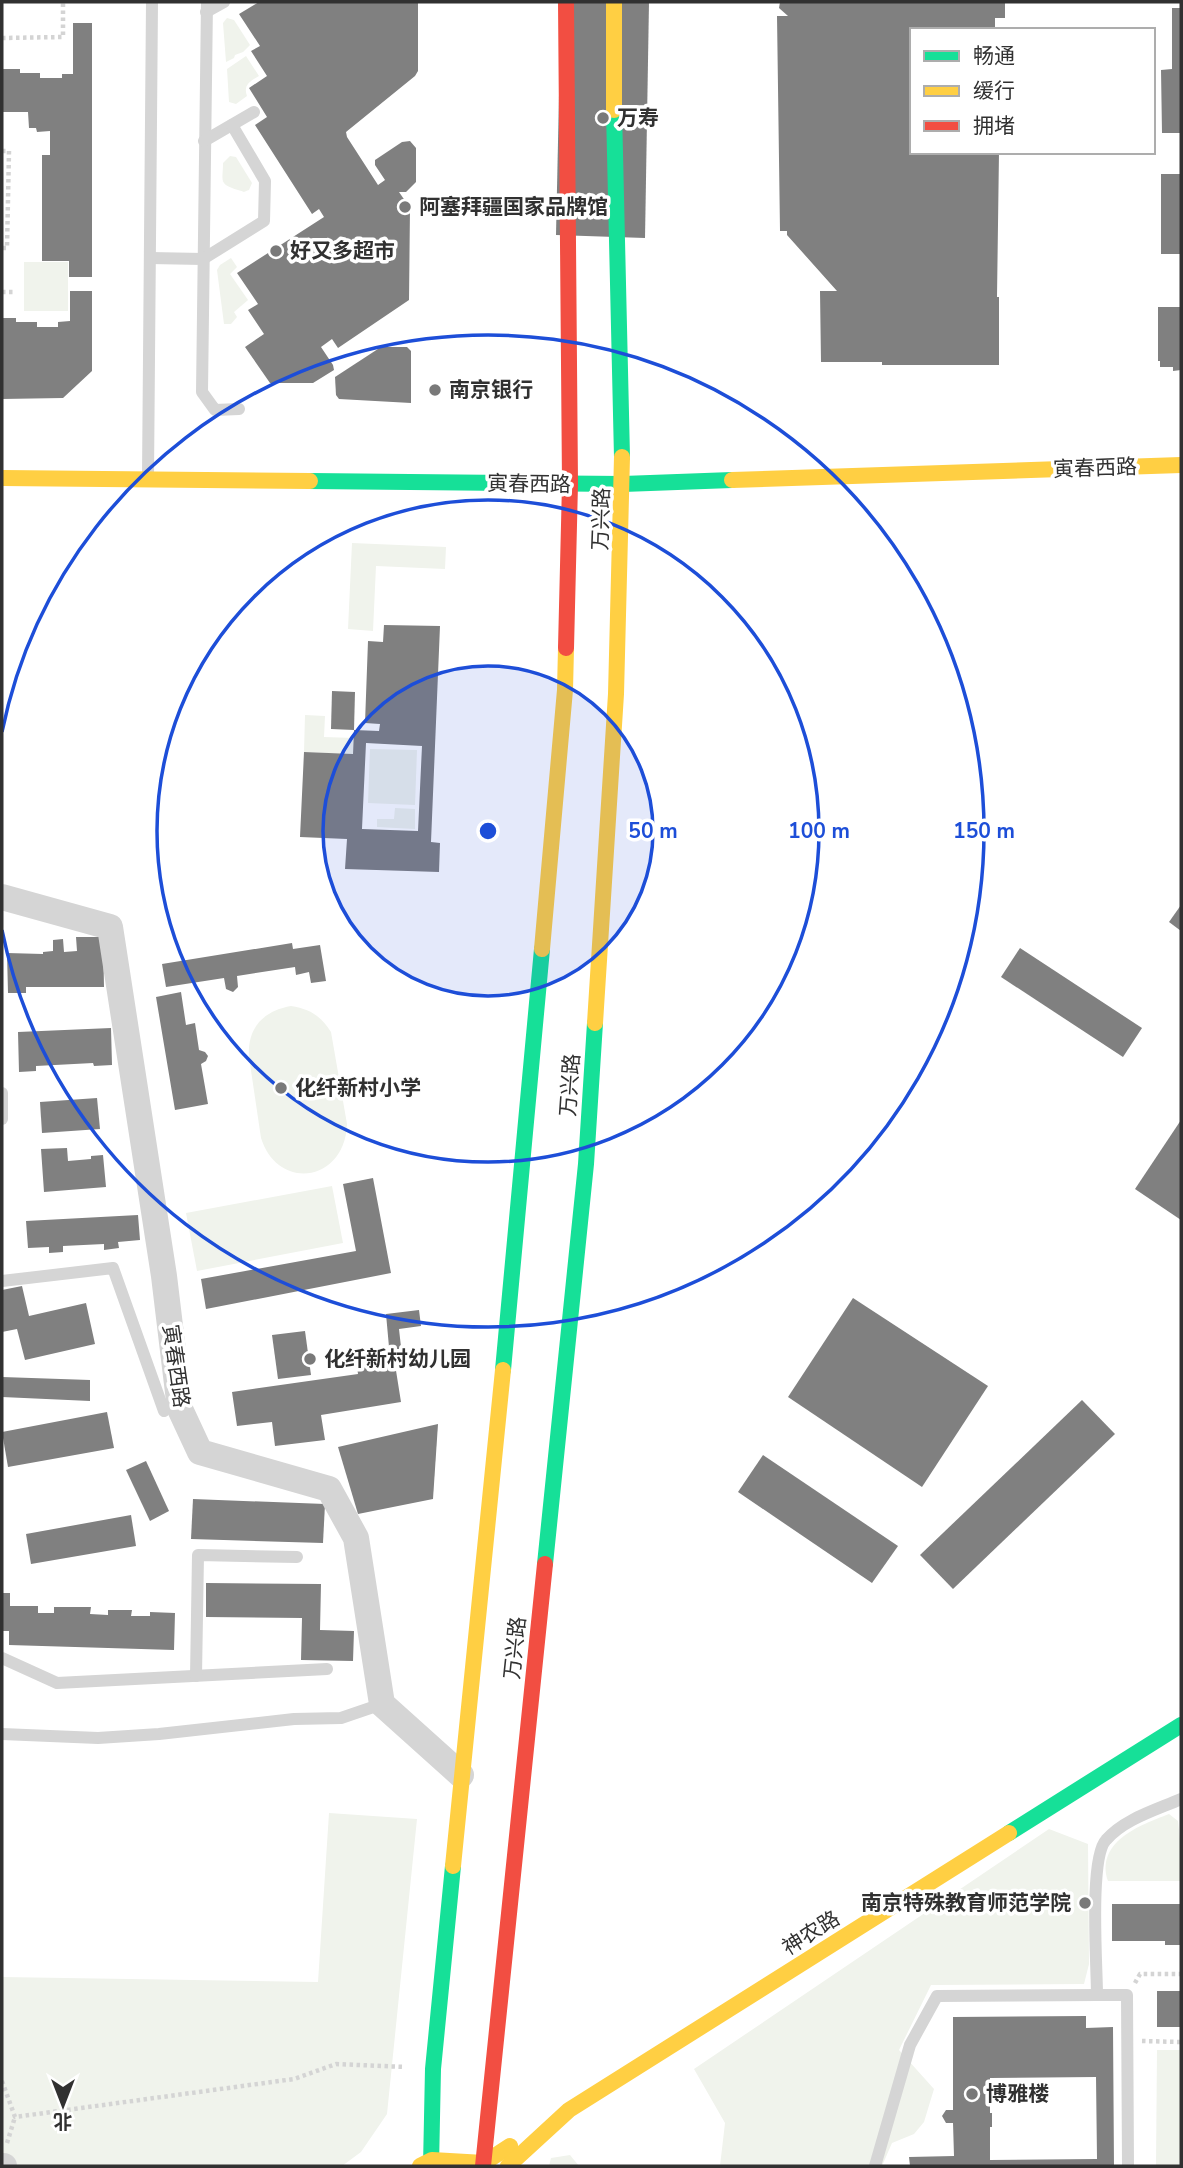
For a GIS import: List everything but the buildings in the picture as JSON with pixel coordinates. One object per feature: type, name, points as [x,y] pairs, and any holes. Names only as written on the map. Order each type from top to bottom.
[{"type":"main road","name":"万兴路","points":[[427,2164],[433,2069],[461,1775],[543,961],[565,690],[570,484],[566,2]]},
{"type":"main road","name":"万兴路","points":[[483,2164],[586,1164],[616,694],[623,484],[614,2]]},
{"type":"main road","name":"寅春西路","points":[[2,478],[623,484],[1181,465]]},
{"type":"main road","name":"神农路","points":[[483,2164],[1181,1725]]},
{"type":"main road","name":"神农路","points":[[508,2166],[569,2110]]},
{"type":"main road","points":[[427,2164],[483,2164]]},
{"type":"street","name":"寅春西路","points":[[2,897],[110,927],[164,1276],[180,1409],[200,1452],[329,1489],[356,1538],[382,1704]]},
{"type":"street","points":[[382,1704],[461,1775]]},
{"type":"lane","points":[[148,480],[152,2]]},
{"type":"lane","points":[[224,2],[206,7],[202,392],[215,410],[239,409]]},
{"type":"lane","points":[[204,141],[254,112]]},
{"type":"lane","points":[[150,258],[203,259],[264,221],[265,181],[232,125]]},
{"type":"lane","points":[[2,1093],[2,1119]]},
{"type":"lane","points":[[2,1281],[113,1268],[164,1411]]},
{"type":"lane","points":[[196,1676],[198,1555],[297,1557]]},
{"type":"lane","points":[[2,1658],[57,1683],[327,1670]]},
{"type":"lane","points":[[2,1734],[98,1738],[159,1734],[260,1722],[341,1718],[382,1704]]},
{"type":"lane","points":[[1097,1995],[1096,1876],[1099,1852],[1105,1840],[1129,1822],[1181,1798]]},
{"type":"lane","points":[[876,2166],[910,2045],[937,1996],[1097,1995],[1127,1995],[1128,2166]]},
{"type":"path","points":[[2,38],[63,37],[63,2]]},
{"type":"path","points":[[2,151],[9,151],[7,248],[2,248]]},
{"type":"path","points":[[2,292],[13,292]]},
{"type":"path","points":[[1127,1995],[1140,1974],[1181,1974]]},
{"type":"path","points":[[1127,2041],[1181,2042]]},
{"type":"path","points":[[15,2117],[294,2080],[336,2064],[433,2069]]},
{"type":"path","points":[[2,2081],[15,2117],[4,2161]]},
{"type":"shaded area","points":[[227,18],[234,20],[250,45],[226,62],[223,23]]},
{"type":"shaded area","points":[[246,56],[259,76],[247,86],[247,96],[236,104],[229,102],[227,69]]},
{"type":"shaded area","points":[[230,156],[236,157],[252,183],[249,190],[244,192],[224,184],[223,163]]},
{"type":"shaded area","points":[[231,258],[237,267],[230,274],[248,300],[234,312],[237,317],[231,324],[224,324],[217,270]]},
{"type":"shaded area","points":[[24,262],[68,262],[68,311],[24,311]]},
{"type":"shaded area","points":[[352,543],[446,547],[445,569],[376,566],[373,631],[348,629]]},
{"type":"shaded area","points":[[305,715],[325,716],[324,737],[354,738],[353,754],[304,752]]},
{"type":"shaded area","points":[[370,749],[417,750],[415,805],[368,803]]},
{"type":"shaded area","points":[[395,808],[415,809],[415,829],[377,827],[377,819],[394,819]]},
{"type":"shaded area","points":[[291,1006],[314,1014],[331,1032],[347,1124],[343,1143],[335,1158],[323,1168],[310,1173],[295,1173],[281,1167],[269,1155],[261,1138],[249,1057],[251,1038],[259,1022],[272,1012]]},
{"type":"shaded area","points":[[332,1186],[343,1243],[197,1271],[186,1213]]},
{"type":"shaded area","points":[[329,1813],[417,1819],[387,2114],[361,2152],[342,2166],[2,2166],[2,1977],[318,1982]]},
{"type":"shaded area","points":[[1169,1814],[1178,1821],[1181,1881],[1108,1881],[1106,1867],[1114,1846],[1134,1830]]},
{"type":"shaded area","points":[[1049,1829],[1088,1844],[1089,1964],[1084,1984],[931,1985],[899,2050],[934,2089],[924,2122],[914,2134],[892,2143],[882,2166],[720,2166],[725,2123],[694,2069]]},
{"type":"shaded area","points":[[1157,2050],[1181,2050],[1181,2166],[1156,2166]]},
{"type":"shaded area","points":[[570,2155],[579,2166],[549,2166],[551,2158]]},
{"type":"traffic: fast","points":[[614,110],[622,457]]},
{"type":"traffic: fast","points":[[310,481],[623,484],[732,480]]},
{"type":"traffic: fast","points":[[503,1370],[542,949]]},
{"type":"traffic: fast","points":[[545,1564],[586,1164],[595,1023]]},
{"type":"traffic: fast","points":[[1009,1833],[1181,1725]]},
{"type":"traffic: fast","points":[[431,2166],[433,2069],[453,1866]]},
{"type":"traffic: slow","points":[[614,2],[614,110]]},
{"type":"traffic: slow","points":[[595,1023],[616,694],[622,457]]},
{"type":"traffic: slow","points":[[732,480],[1181,465]]},
{"type":"traffic: slow","points":[[2,478],[310,481]]},
{"type":"traffic: slow","points":[[542,949],[565,690],[566,648]]},
{"type":"traffic: slow","points":[[453,1866],[503,1370]]},
{"type":"traffic: slow","points":[[508,2166],[569,2110],[1009,1833]]},
{"type":"traffic: slow","points":[[420,2166],[432,2160],[484,2163],[510,2146]]},
{"type":"traffic: jam","points":[[566,2],[570,484],[566,648]]},
{"type":"traffic: jam","points":[[483,2166],[545,1564]]},
{"type":"place","name":"万寿","points":[[603,118]]},
{"type":"place","name":"阿塞拜疆国家品牌馆","points":[[405,207]]},
{"type":"place","name":"好又多超市","points":[[276,251]]},
{"type":"place","name":"南京银行","points":[[435,390]]},
{"type":"place","name":"化纤新村小学","points":[[281,1088]]},
{"type":"place","name":"化纤新村幼儿园","points":[[310,1359]]},
{"type":"place","name":"南京特殊教育师范学院","points":[[1085,1903]]},
{"type":"place","name":"博雅楼","points":[[972,2094]]}]
